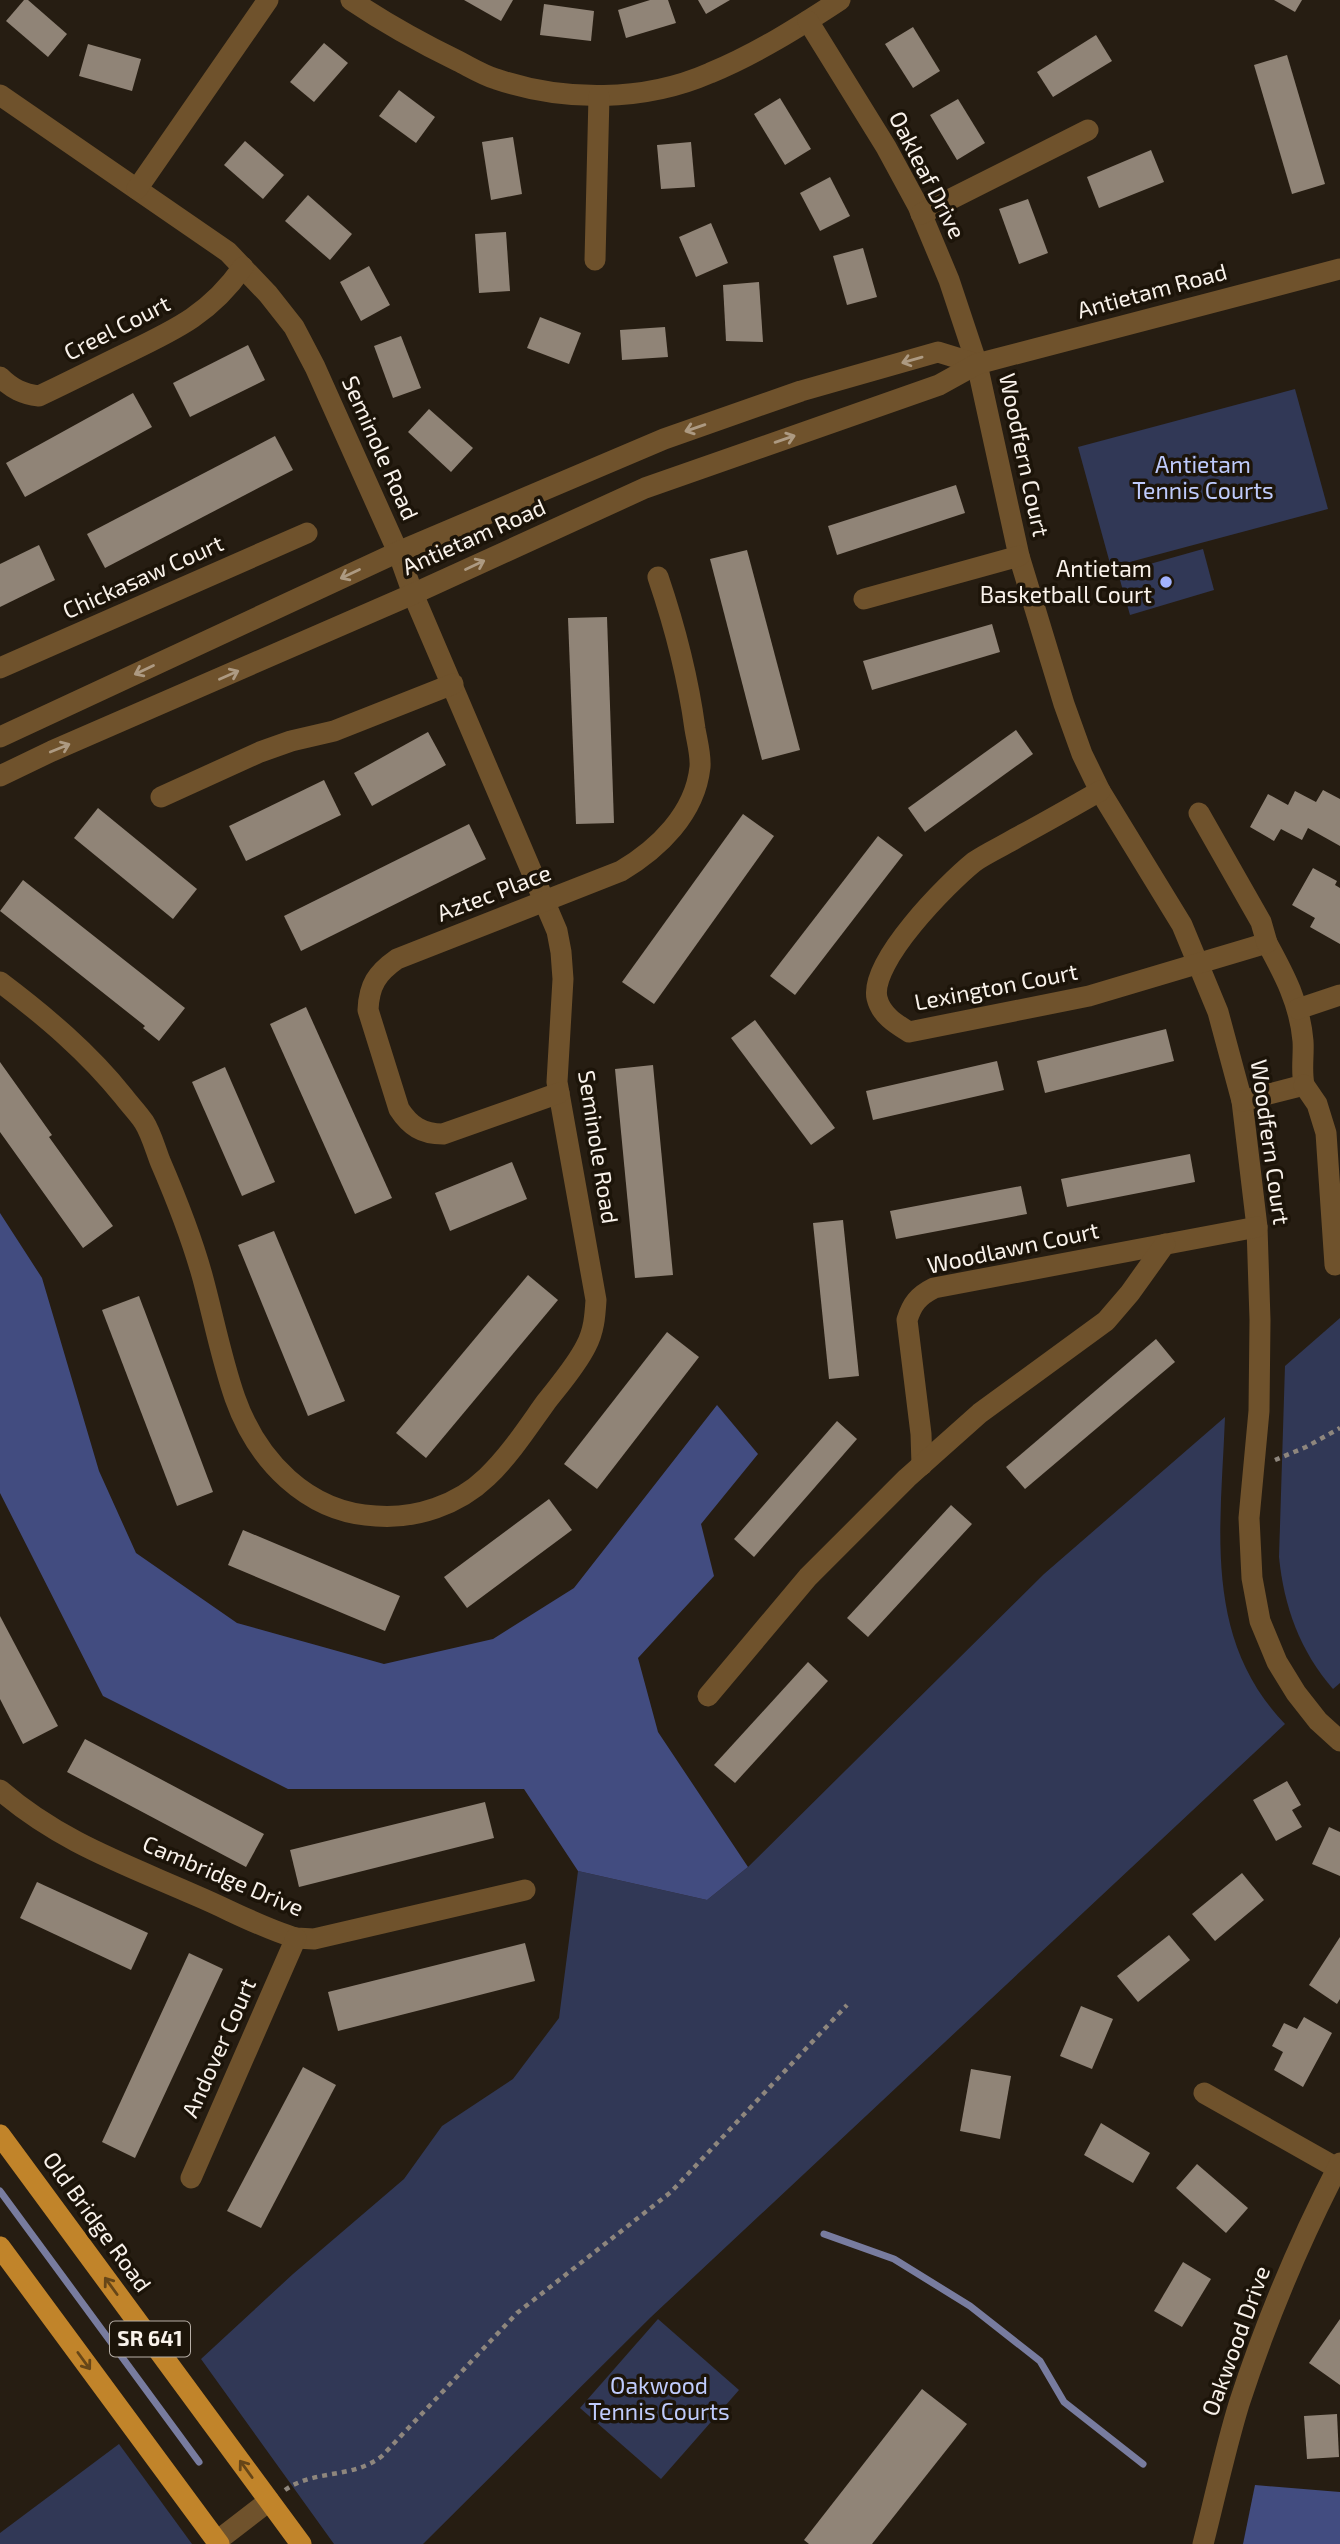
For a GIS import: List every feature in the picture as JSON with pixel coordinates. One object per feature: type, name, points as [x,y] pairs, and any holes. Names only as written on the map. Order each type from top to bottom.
[{"type":"main road","name":"Old Bridge Road","points":[[0,2135],[301,2544]]},
{"type":"main road","name":"SR 641","points":[[0,2247],[218,2542]]},
{"type":"street","points":[[137,190],[268,0]]},
{"type":"street","points":[[351,0],[438,51],[494,79],[532,89],[599,96],[642,92],[710,74],[808,21],[840,0]]},
{"type":"street","name":"Oakleaf Drive","points":[[808,21],[886,146],[921,214],[949,280],[977,364]]},
{"type":"street","points":[[595,260],[599,96]]},
{"type":"street","name":"Seminole Road","points":[[0,982],[44,1015],[77,1045],[144,1122],[175,1196],[201,1272],[235,1398],[249,1430],[292,1484],[313,1500],[339,1510],[366,1516],[388,1517],[438,1508],[463,1495],[501,1463],[588,1344],[595,1323],[596,1300],[557,1082],[563,979],[557,930],[413,594],[398,552],[315,367],[294,327],[229,252],[4,106]]},
{"type":"street","points":[[921,214],[1088,130]]},
{"type":"street","name":"Creel Court","points":[[0,377],[11,387],[39,396],[185,324],[211,305],[243,267]]},
{"type":"street","name":"Antietam Road","points":[[0,776],[413,594],[645,488],[939,384],[977,364],[1340,269]]},
{"type":"street","name":"Antietam Road","points":[[0,737],[398,552],[664,439],[801,391],[938,352],[977,364]]},
{"type":"street","name":"Woodfern Court","points":[[977,364],[1019,556],[1082,754],[1100,791],[1159,884],[1199,963],[1222,1023],[1242,1101],[1257,1227],[1261,1320],[1259,1411],[1249,1518],[1252,1578],[1261,1621],[1277,1662],[1318,1721],[1340,1741]]},
{"type":"street","name":"Chickasaw Court","points":[[0,668],[307,533]]},
{"type":"street","points":[[864,598],[1019,556]]},
{"type":"street","name":"Aztec Place","points":[[559,1093],[443,1134],[418,1130],[407,1121],[399,1109],[368,1010],[368,994],[382,970],[397,959],[621,871],[644,857],[665,839],[681,817],[693,792],[700,766],[684,664],[658,577]]},
{"type":"street","points":[[161,797],[270,748],[334,731],[453,684]]},
{"type":"street","name":"Lexington Court","points":[[1100,791],[976,861],[918,918],[883,968],[876,997],[883,1012],[895,1024],[909,1032],[1089,996],[1266,943]]},
{"type":"street","points":[[1199,813],[1261,922],[1266,943],[1287,980],[1298,1009],[1303,1041],[1304,1085],[1317,1104],[1326,1133],[1335,1265]]},
{"type":"street","points":[[1298,1009],[1340,995]]},
{"type":"street","points":[[1242,1101],[1304,1085]]},
{"type":"street","name":"Woodlawn Court","points":[[922,1465],[921,1434],[907,1320],[911,1307],[921,1294],[934,1288],[1257,1227]]},
{"type":"street","points":[[708,1696],[808,1577],[922,1465],[980,1413],[1106,1321],[1166,1244]]},
{"type":"street","name":"Cambridge Drive","points":[[0,1790],[26,1813],[73,1841],[296,1938],[314,1939],[526,1890]]},
{"type":"street","name":"Andover Court","points":[[191,2179],[296,1938]]},
{"type":"street","points":[[1204,2093],[1338,2166]]},
{"type":"street","name":"Oakwood Drive","points":[[1203,2544],[1239,2404],[1274,2307],[1307,2228],[1338,2166]]},
{"type":"street","points":[[218,2542],[269,2501]]},
{"type":"path","points":[[1254,1468],[1306,1447],[1340,1428]]},
{"type":"path","points":[[269,2501],[306,2478],[362,2469],[382,2456],[517,2313],[671,2192],[847,2005]]},
{"type":"green space","name":"Antietam Tennis Courts","points":[[1295,389],[1328,509],[1111,567],[1078,447]]},
{"type":"green space","name":"Antietam Basketball Court","points":[[1203,549],[1214,590],[1130,615],[1118,573]]},
{"type":"green space","points":[[1340,1318],[1340,1683],[1333,1689],[1311,1659],[1296,1628],[1285,1593],[1279,1557],[1285,1366]]},
{"type":"green space","points":[[1225,1417],[1220,1539],[1228,1618],[1240,1655],[1258,1691],[1285,1724],[651,2317],[423,2544],[334,2544],[201,2359],[293,2274],[404,2179],[442,2126],[513,2079],[559,2018],[578,1871],[707,1900],[748,1867],[1044,1574]]},
{"type":"green space","name":"Oakwood Tennis Courts","points":[[658,2319],[739,2390],[661,2479],[580,2408]]},
{"type":"green space","points":[[119,2444],[192,2544],[0,2544],[0,2533]]},
{"type":"shaded area","points":[[0,1213],[42,1278],[99,1471],[136,1553],[237,1623],[384,1664],[493,1639],[574,1588],[717,1405],[758,1454],[701,1524],[714,1576],[638,1658],[658,1732],[748,1867],[707,1900],[578,1871],[524,1789],[288,1789],[103,1696],[0,1493]]},
{"type":"shaded area","points":[[1255,2485],[1340,2492],[1340,2544],[1243,2544]]},
{"type":"building","points":[[24,0],[28,0],[67,34],[48,57],[6,21]]},
{"type":"building","points":[[464,0],[513,0],[501,21]]},
{"type":"building","points":[[650,0],[668,0],[676,23],[626,38],[618,10]]},
{"type":"building","points":[[698,0],[730,0],[706,14]]},
{"type":"building","points":[[1274,0],[1302,0],[1295,12]]},
{"type":"building","points":[[544,4],[594,11],[591,41],[540,35]]},
{"type":"building","points":[[913,27],[940,71],[913,88],[885,44]]},
{"type":"building","points":[[1096,35],[1112,61],[1053,97],[1037,72]]},
{"type":"building","points":[[324,43],[348,63],[314,102],[290,82]]},
{"type":"building","points":[[88,44],[141,59],[132,91],[79,76]]},
{"type":"building","points":[[1287,55],[1325,184],[1292,194],[1254,65]]},
{"type":"building","points":[[399,90],[435,117],[416,143],[379,116]]},
{"type":"building","points":[[780,98],[811,149],[785,165],[754,114]]},
{"type":"building","points":[[958,99],[985,143],[957,160],[930,115]]},
{"type":"building","points":[[513,137],[522,194],[491,200],[482,142]]},
{"type":"building","points":[[245,141],[284,175],[263,199],[224,165]]},
{"type":"building","points":[[691,142],[695,187],[661,189],[657,145]]},
{"type":"building","points":[[1151,150],[1164,182],[1099,208],[1087,177]]},
{"type":"building","points":[[830,177],[850,216],[820,231],[800,193]]},
{"type":"building","points":[[308,195],[352,234],[330,260],[285,221]]},
{"type":"building","points":[[1028,199],[1048,253],[1019,264],[999,209]]},
{"type":"building","points":[[711,223],[728,263],[696,277],[679,237]]},
{"type":"building","points":[[506,232],[510,291],[479,293],[475,234]]},
{"type":"building","points":[[863,248],[877,297],[847,305],[833,256]]},
{"type":"building","points":[[369,266],[390,305],[361,321],[340,282]]},
{"type":"building","points":[[759,282],[763,342],[726,341],[723,285]]},
{"type":"building","points":[[540,317],[581,333],[569,364],[527,348]]},
{"type":"building","points":[[665,327],[668,357],[622,360],[620,330]]},
{"type":"building","points":[[401,336],[421,388],[393,398],[374,346]]},
{"type":"building","points":[[248,345],[265,380],[190,417],[173,383]]},
{"type":"building","points":[[133,393],[152,427],[25,497],[6,463]]},
{"type":"building","points":[[429,409],[473,448],[451,472],[408,432]]},
{"type":"building","points":[[275,436],[293,470],[105,568],[87,534]]},
{"type":"building","points":[[956,485],[965,513],[837,555],[828,526]]},
{"type":"building","points":[[39,545],[55,580],[0,607],[0,564]]},
{"type":"building","points":[[747,550],[800,750],[762,760],[710,559]]},
{"type":"building","points":[[607,617],[614,823],[576,824],[568,618]]},
{"type":"building","points":[[992,624],[1000,652],[872,690],[863,661]]},
{"type":"building","points":[[1016,730],[1033,754],[925,832],[908,808]]},
{"type":"building","points":[[428,732],[446,765],[372,806],[354,773]]},
{"type":"building","points":[[324,780],[341,815],[246,861],[229,826]]},
{"type":"building","points":[[1323,790],[1340,799],[1340,846],[1308,828],[1302,840],[1281,829],[1274,841],[1250,827],[1268,794],[1288,805],[1295,791],[1316,802]]},
{"type":"building","points":[[98,808],[197,889],[173,919],[74,838]]},
{"type":"building","points":[[743,814],[774,836],[654,1004],[622,982]]},
{"type":"building","points":[[469,824],[486,859],[301,951],[284,916]]},
{"type":"building","points":[[878,836],[903,855],[795,995],[770,976]]},
{"type":"building","points":[[1313,868],[1337,881],[1335,885],[1340,888],[1340,944],[1310,927],[1315,918],[1292,905]]},
{"type":"building","points":[[23,880],[185,1008],[159,1041],[143,1028],[145,1026],[0,911]]},
{"type":"building","points":[[306,1007],[392,1198],[355,1214],[270,1024]]},
{"type":"building","points":[[755,1020],[835,1128],[811,1145],[731,1038]]},
{"type":"building","points":[[1166,1029],[1174,1061],[1045,1093],[1037,1061]]},
{"type":"building","points":[[997,1061],[1004,1090],[873,1120],[866,1091]]},
{"type":"building","points":[[0,1062],[52,1135],[49,1137],[113,1226],[83,1248],[0,1132]]},
{"type":"building","points":[[653,1065],[673,1275],[635,1278],[615,1069]]},
{"type":"building","points":[[225,1067],[275,1182],[242,1196],[192,1082]]},
{"type":"building","points":[[1190,1154],[1195,1182],[1067,1207],[1061,1179]]},
{"type":"building","points":[[512,1162],[527,1199],[450,1231],[435,1193]]},
{"type":"building","points":[[1021,1186],[1027,1214],[896,1239],[890,1211]]},
{"type":"building","points":[[843,1220],[859,1376],[829,1379],[813,1223]]},
{"type":"building","points":[[274,1231],[345,1401],[308,1416],[238,1245]]},
{"type":"building","points":[[528,1275],[558,1300],[426,1458],[396,1433]]},
{"type":"building","points":[[139,1296],[213,1492],[177,1506],[102,1310]]},
{"type":"building","points":[[667,1332],[699,1357],[597,1489],[564,1464]]},
{"type":"building","points":[[1156,1339],[1175,1362],[1025,1489],[1006,1467]]},
{"type":"building","points":[[837,1421],[857,1439],[754,1557],[734,1539]]},
{"type":"building","points":[[549,1499],[572,1530],[467,1608],[444,1577]]},
{"type":"building","points":[[951,1505],[972,1524],[868,1637],[847,1618]]},
{"type":"building","points":[[243,1530],[400,1596],[385,1631],[228,1565]]},
{"type":"building","points":[[0,1616],[58,1726],[23,1744],[0,1699]]},
{"type":"building","points":[[808,1662],[828,1681],[735,1783],[714,1765]]},
{"type":"building","points":[[85,1739],[264,1834],[246,1867],[67,1772]]},
{"type":"building","points":[[1287,1781],[1301,1805],[1292,1810],[1302,1827],[1276,1841],[1253,1800]]},
{"type":"building","points":[[485,1802],[494,1838],[299,1887],[290,1850]]},
{"type":"building","points":[[1329,1827],[1340,1832],[1340,1876],[1312,1864]]},
{"type":"building","points":[[1242,1873],[1264,1900],[1215,1941],[1192,1914]]},
{"type":"building","points":[[37,1882],[148,1933],[131,1970],[20,1918]]},
{"type":"building","points":[[1169,1935],[1190,1960],[1138,2002],[1117,1976]]},
{"type":"building","points":[[1340,1937],[1340,1999],[1337,2004],[1309,1985]]},
{"type":"building","points":[[525,1943],[535,1981],[338,2031],[328,1992]]},
{"type":"building","points":[[189,1953],[223,1969],[135,2158],[102,2142]]},
{"type":"building","points":[[1081,2006],[1113,2019],[1092,2069],[1060,2056]]},
{"type":"building","points":[[1304,2017],[1332,2033],[1303,2087],[1274,2070],[1283,2052],[1272,2046],[1284,2023],[1297,2029]]},
{"type":"building","points":[[303,2067],[336,2085],[261,2228],[227,2211]]},
{"type":"building","points":[[971,2069],[1011,2076],[1000,2139],[960,2131]]},
{"type":"building","points":[[1101,2123],[1150,2153],[1133,2183],[1084,2155]]},
{"type":"building","points":[[1197,2164],[1248,2208],[1226,2233],[1176,2188]]},
{"type":"building","points":[[1183,2262],[1211,2279],[1182,2327],[1154,2311]]},
{"type":"building","points":[[1340,2319],[1340,2385],[1309,2363]]},
{"type":"building","points":[[922,2389],[967,2424],[872,2544],[809,2544],[804,2540]]},
{"type":"building","points":[[1337,2414],[1339,2457],[1307,2459],[1304,2416]]},
{"type":"waterway","points":[[0,2191],[199,2462]]},
{"type":"waterway","points":[[824,2234],[894,2259],[970,2306],[1040,2361],[1064,2402],[1143,2464]]},
{"type":"place","name":"Antietam Basketball Court","points":[[1166,582]]}]
